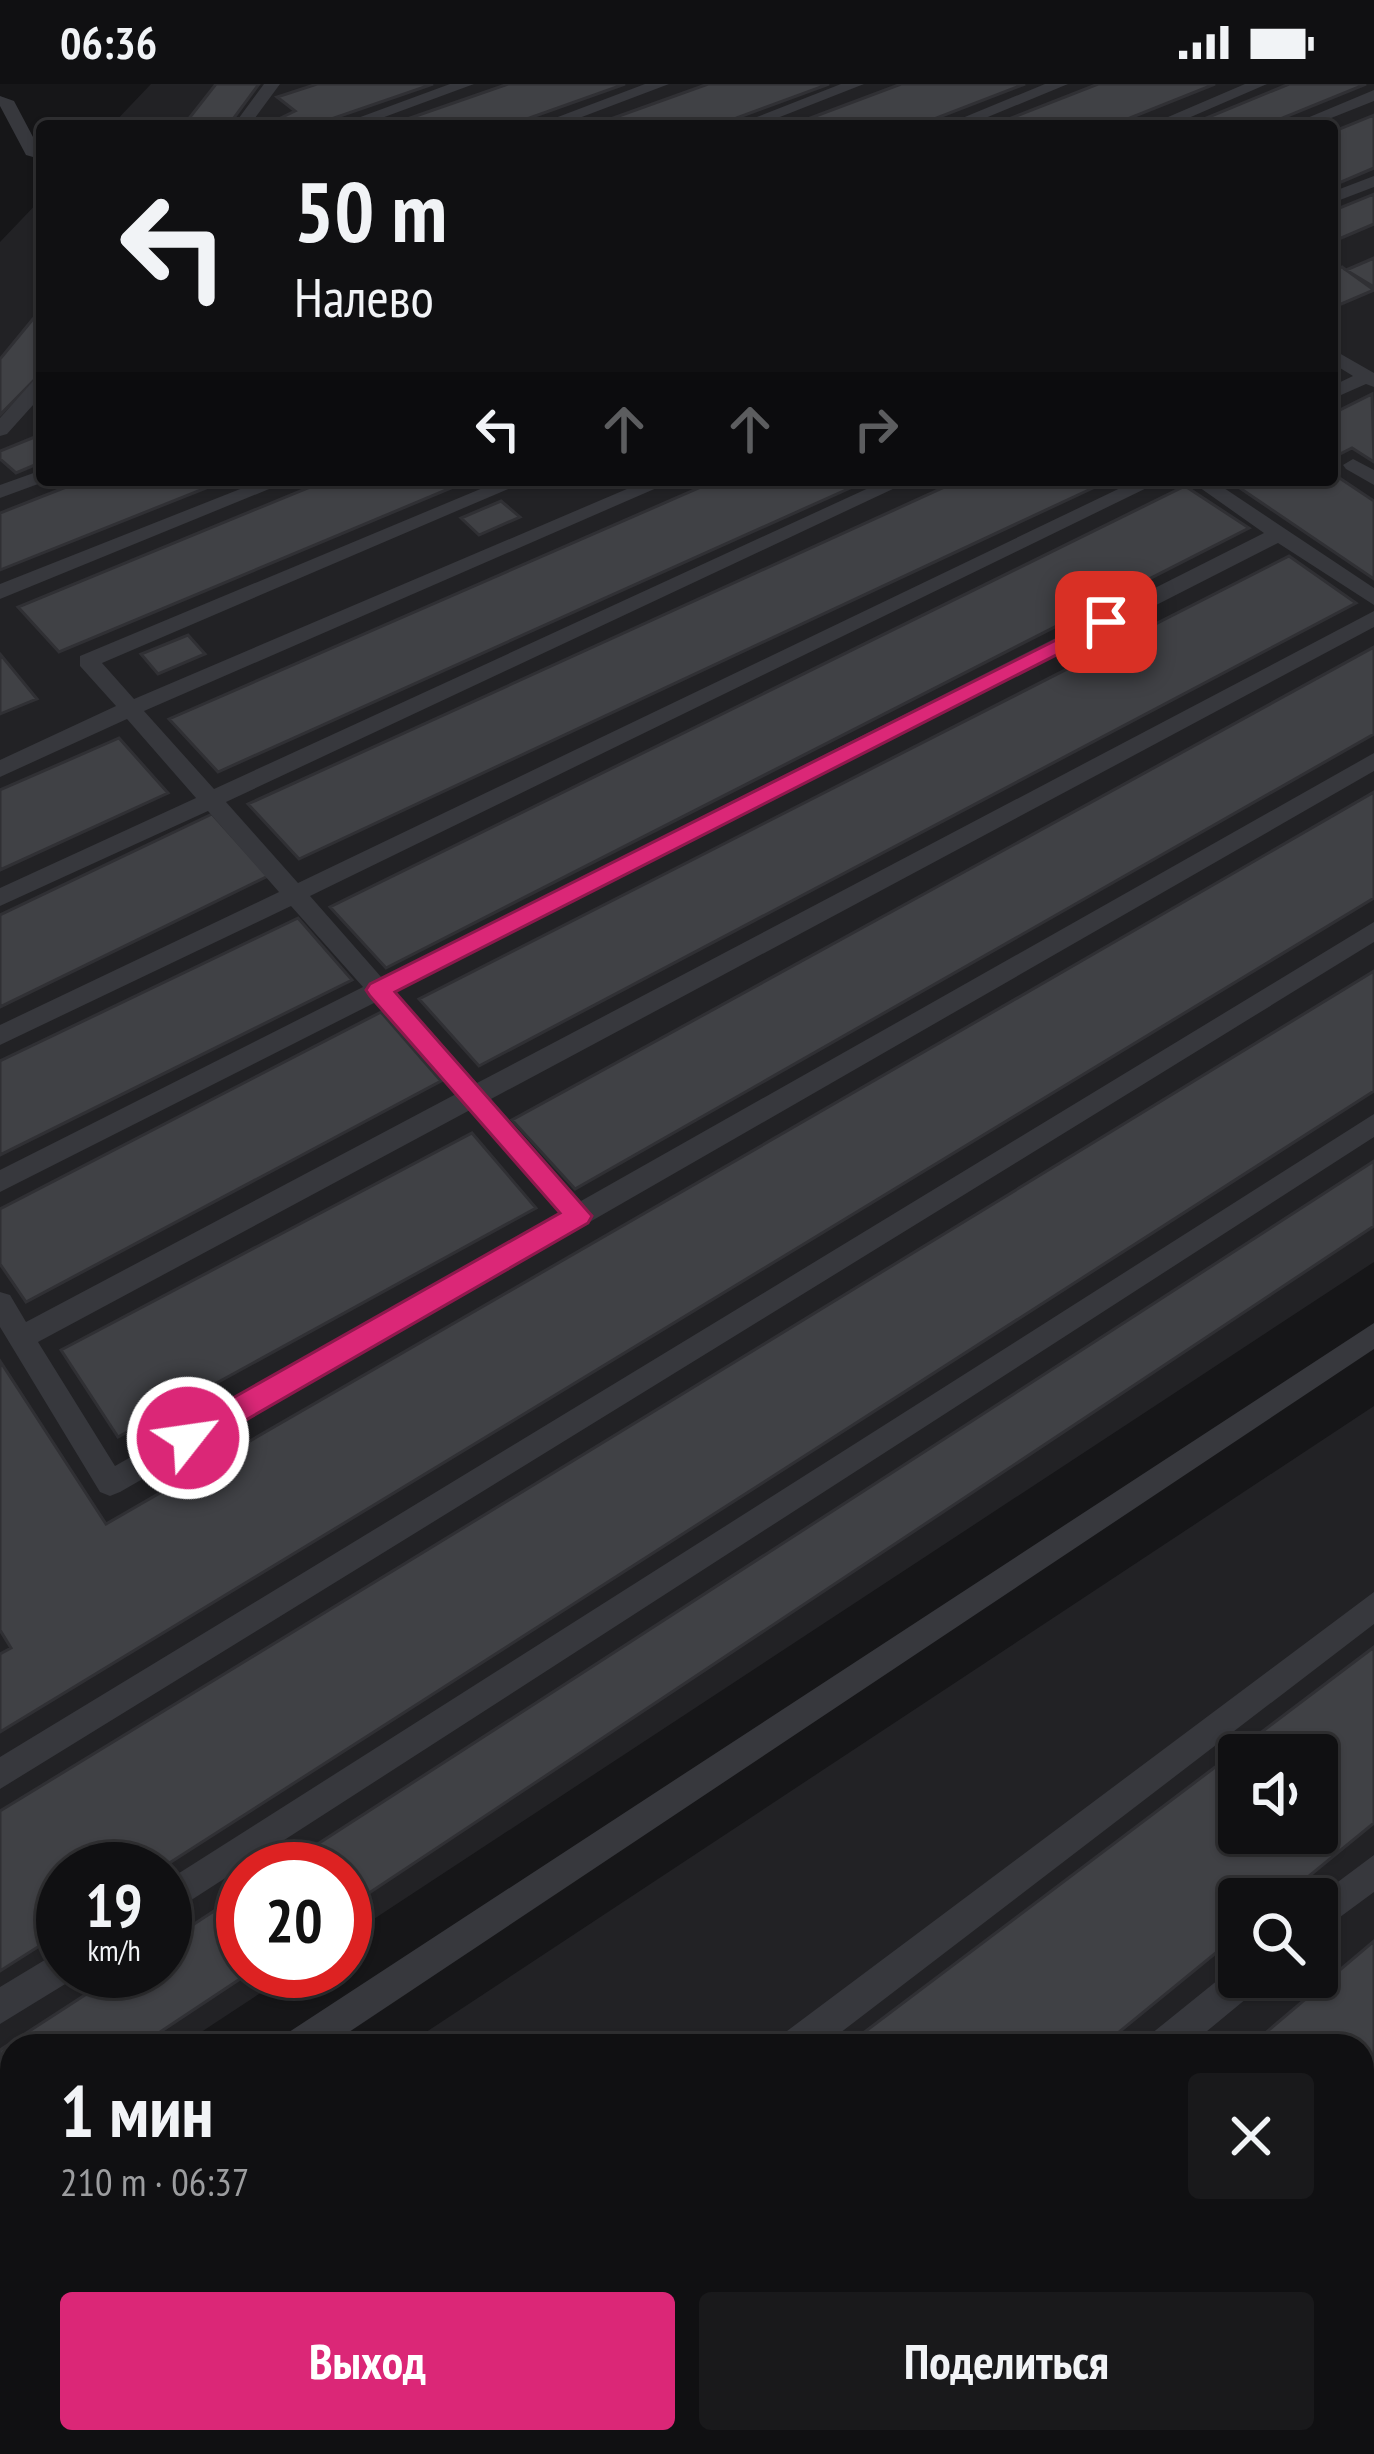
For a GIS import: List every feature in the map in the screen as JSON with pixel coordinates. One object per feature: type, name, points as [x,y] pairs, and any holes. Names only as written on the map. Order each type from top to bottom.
[{"type":"lane","points":[[245,120],[272,84]]},
{"type":"lane","points":[[361,120],[466,84]]},
{"type":"lane","points":[[559,120],[661,84]]},
{"type":"lane","points":[[758,120],[856,84]]},
{"type":"lane","points":[[967,120],[1060,84]]},
{"type":"lane","points":[[1170,120],[1259,84]]},
{"type":"lane","points":[[1311,120],[1374,95]]},
{"type":"lane","points":[[0,100],[6,101],[34,154]]},
{"type":"lane","points":[[1338,196],[1374,181]]},
{"type":"lane","points":[[1338,359],[1370,379]]},
{"type":"lane","points":[[1338,392],[1370,379]]},
{"type":"lane","points":[[0,430],[36,390]]},
{"type":"lane","points":[[1354,465],[1374,479]]},
{"type":"lane","points":[[0,492],[36,478]]},
{"type":"lane","points":[[0,592],[266,486]]},
{"type":"lane","points":[[505,486],[88,661],[579,1216]]},
{"type":"lane","points":[[0,769],[650,486]]},
{"type":"lane","points":[[0,898],[889,486]]},
{"type":"lane","points":[[0,1036],[1142,486]]},
{"type":"lane","points":[[1208,486],[1374,598]]},
{"type":"lane","points":[[0,1182],[1277,535]]},
{"type":"lane","points":[[23,1336],[1374,618]]},
{"type":"lane","points":[[0,1304],[110,1483],[1374,761]]},
{"type":"lane","points":[[0,1774],[1374,931]]},
{"type":"lane","points":[[192,1884],[1374,1124]]},
{"type":"lane","points":[[316,2034],[1374,1334]]},
{"type":"lane","points":[[811,2034],[1374,1606]]},
{"type":"lane","points":[[1338,1901],[1374,1871]]},
{"type":"lane","points":[[0,2007],[36,1984]]},
{"type":"lane","points":[[1177,2034],[1221,1998]]},
{"type":"shaded area","points":[[151,84],[1374,84],[1374,1262],[372,1920],[372,1842],[216,1842],[216,1998],[253,1998],[198,2034],[0,2034],[0,242],[36,204],[36,486],[1338,486],[1338,120],[117,120]]},
{"type":"shaded area","points":[[1374,1406],[1374,2034],[423,2034]]},
{"type":"building","points":[[216,84],[259,84],[232,120],[188,120]]},
{"type":"building","points":[[317,84],[433,84],[328,120],[276,120],[295,111],[277,97]]},
{"type":"building","points":[[508,84],[625,84],[524,120],[404,120]]},
{"type":"building","points":[[708,84],[829,84],[731,120],[608,120]]},
{"type":"building","points":[[901,84],[1025,84],[932,120],[805,120]]},
{"type":"building","points":[[1098,84],[1215,84],[1125,120],[1006,120]]},
{"type":"building","points":[[1289,84],[1366,84],[1278,120],[1202,120]]},
{"type":"building","points":[[1374,115],[1374,168],[1338,183],[1338,130]]},
{"type":"building","points":[[1374,194],[1374,224],[1338,239],[1338,209]]},
{"type":"building","points":[[1374,258],[1374,287],[1346,270]]},
{"type":"building","points":[[1342,267],[1374,290],[1338,305],[1338,269]]},
{"type":"building","points":[[36,315],[36,378],[0,415],[0,359]]},
{"type":"building","points":[[1372,394],[1374,462],[1352,448],[1338,455],[1338,411]]},
{"type":"building","points":[[36,436],[36,465],[16,473],[0,459],[0,451]]},
{"type":"building","points":[[1338,477],[1374,501],[1374,579],[1237,486],[1338,486]]},
{"type":"building","points":[[69,486],[211,486],[0,570],[0,513]]},
{"type":"building","points":[[312,486],[456,486],[59,652],[18,607]]},
{"type":"building","points":[[703,486],[855,486],[218,772],[169,719]]},
{"type":"building","points":[[947,486],[1097,486],[299,859],[248,804]]},
{"type":"building","points":[[1185,486],[1249,528],[386,968],[330,907]]},
{"type":"building","points":[[501,501],[520,517],[479,535],[461,518]]},
{"type":"building","points":[[1289,556],[1356,603],[479,1066],[419,999]]},
{"type":"building","points":[[188,635],[205,654],[158,674],[141,654]]},
{"type":"building","points":[[1374,647],[1374,734],[575,1189],[512,1120]]},
{"type":"building","points":[[0,654],[37,699],[0,714]]},
{"type":"building","points":[[119,738],[168,793],[0,870],[0,790]]},
{"type":"building","points":[[1374,792],[1374,898],[0,1732],[0,1654],[11,1648],[0,1630],[0,1361],[106,1524]]},
{"type":"building","points":[[212,814],[268,876],[0,1007],[0,915]]},
{"type":"building","points":[[298,918],[352,980],[0,1155],[0,1061]]},
{"type":"building","points":[[1374,971],[1374,1091],[192,1848],[192,1842],[36,1842],[36,1948],[0,1971],[0,1811]]},
{"type":"building","points":[[381,1012],[441,1081],[26,1302],[0,1264],[0,1209]]},
{"type":"building","points":[[472,1133],[536,1208],[118,1437],[61,1350]]},
{"type":"building","points":[[1374,1161],[1374,1226],[372,1891],[372,1842],[321,1842]]},
{"type":"building","points":[[1374,1647],[1374,1823],[1338,1852],[1338,1734],[1259,1734]]},
{"type":"building","points":[[1218,1765],[1218,1854],[1336,1854],[1307,1878],[1218,1878],[1218,1951],[1117,2034],[862,2034]]},
{"type":"building","points":[[216,1910],[216,1995],[157,2034],[25,2034],[80,1998],[192,1998],[192,1925]]},
{"type":"building","points":[[1374,1941],[1374,2034],[1264,2034],[1307,1998],[1338,1998],[1338,1971]]},
{"type":"route","points":[[188,1438],[579,1216],[379,990],[1106,622]]}]
